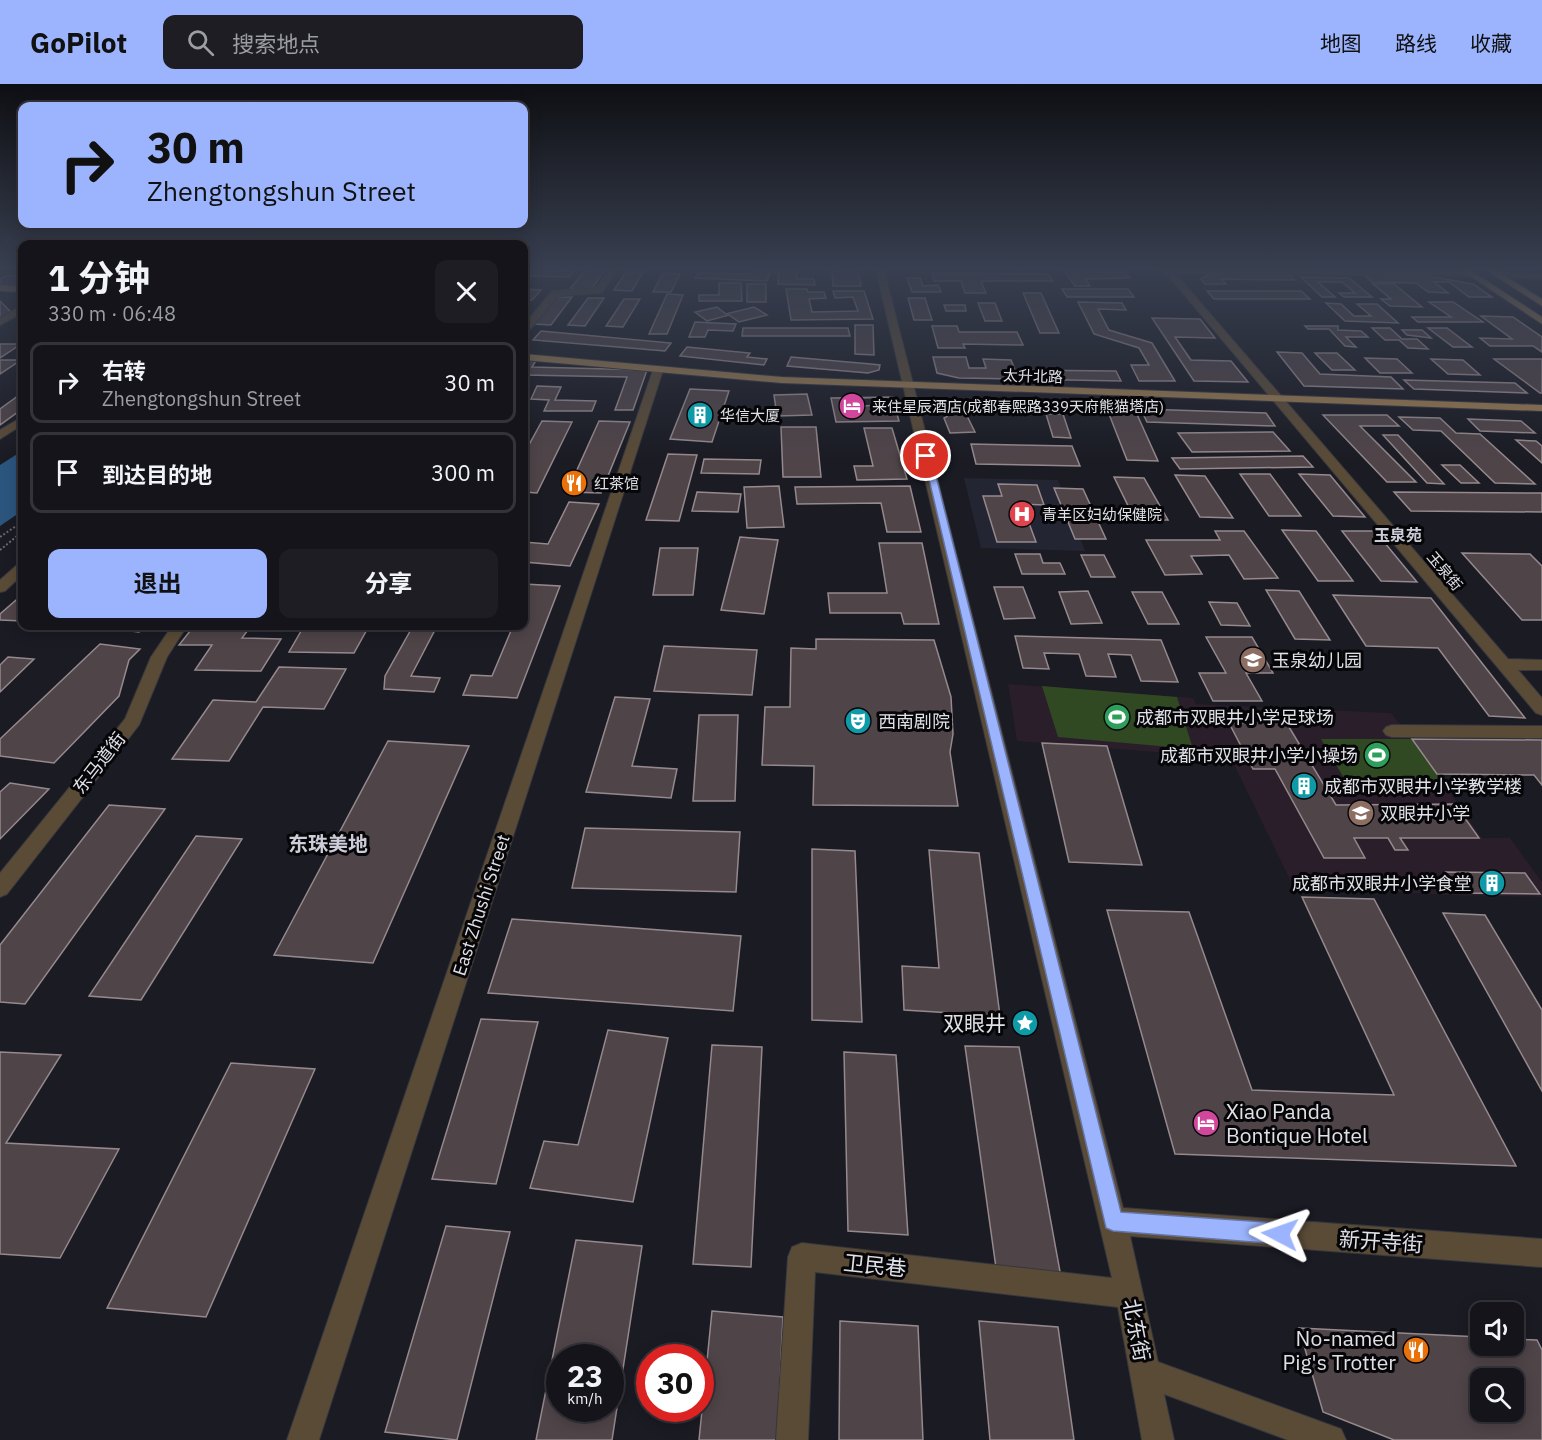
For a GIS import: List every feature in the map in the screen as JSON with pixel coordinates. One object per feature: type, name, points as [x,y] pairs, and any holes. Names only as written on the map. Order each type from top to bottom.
[{"type":"main road","name":"太升北路","points":[[528,357],[658,370],[909,386],[1542,408]]},
{"type":"street","name":"北东街","points":[[896,333],[1113,1221],[1130,1293],[1158,1440]]},
{"type":"street","name":"玉泉街","points":[[1221,333],[1542,709]]},
{"type":"street","name":"East Zhushi Street","points":[[303,1440],[658,370]]},
{"type":"street","points":[[0,435],[18,423]]},
{"type":"street","points":[[0,588],[18,572]]},
{"type":"street","name":"东马道街","points":[[0,888],[133,721],[159,657],[176,630]]},
{"type":"street","points":[[1504,664],[1542,665]]},
{"type":"street","points":[[1392,731],[1542,732]]},
{"type":"street","name":"新开寺街","points":[[1113,1221],[1542,1253]]},
{"type":"street","name":"卫民巷","points":[[792,1440],[802,1257],[1130,1293]]},
{"type":"street","points":[[1145,1372],[1330,1440]]},
{"type":"path","points":[[0,537],[18,525]]},
{"type":"path","points":[[0,550],[18,535]]},
{"type":"shaded area","name":"青羊区妇幼保健院","points":[[964,478],[1058,480],[1085,551],[981,548]]},
{"type":"shaded area","name":"双眼井小学","points":[[1008,684],[1193,698],[1196,704],[1391,713],[1482,838],[1510,838],[1542,882],[1542,897],[1447,895],[1293,886],[1231,758],[1017,741]]},
{"type":"green space","name":"成都市双眼井小学足球场","points":[[1042,686],[1177,697],[1193,749],[1058,737]]},
{"type":"green space","name":"成都市双眼井小学小操场","points":[[1321,739],[1412,739],[1447,789],[1365,789],[1345,780]]},
{"type":"water","points":[[18,454],[18,514],[0,526],[0,465]]},
{"type":"building","points":[[539,333],[566,333],[671,343],[665,351],[533,340]]},
{"type":"building","points":[[690,333],[707,333],[705,337],[689,337]]},
{"type":"building","points":[[742,333],[849,333],[850,336],[742,336]]},
{"type":"building","points":[[855,333],[873,333],[874,355],[855,354]]},
{"type":"building","points":[[934,333],[1018,333],[1023,345],[963,344],[965,348],[938,348]]},
{"type":"building","points":[[1120,333],[1152,343],[1175,381],[1139,381],[1131,365],[1149,365],[1139,348],[1094,334]]},
{"type":"building","points":[[1162,333],[1211,333],[1215,338],[1175,337],[1191,360],[1231,361],[1248,382],[1194,381]]},
{"type":"building","points":[[1333,333],[1364,333],[1368,337],[1346,337],[1356,347],[1345,346]]},
{"type":"building","points":[[1378,333],[1396,333],[1402,339],[1417,339],[1428,349],[1408,348],[1399,340],[1385,340]]},
{"type":"building","points":[[1405,333],[1426,333],[1431,338]]},
{"type":"building","points":[[1435,333],[1454,333],[1472,347],[1453,347]]},
{"type":"building","points":[[1504,333],[1537,333],[1542,337],[1542,352],[1533,346],[1490,346],[1480,338],[1512,339]]},
{"type":"building","points":[[0,344],[18,344],[18,346],[0,358]]},
{"type":"building","points":[[687,347],[750,353],[747,357],[767,359],[764,365],[680,356]]},
{"type":"building","points":[[1277,352],[1302,353],[1320,374],[1391,377],[1403,389],[1304,386]]},
{"type":"building","points":[[1315,353],[1337,353],[1355,370],[1332,370]]},
{"type":"building","points":[[791,357],[880,365],[879,370],[868,373],[787,366]]},
{"type":"building","points":[[933,357],[966,357],[969,368],[986,368],[983,359],[1011,360],[1015,370],[1116,371],[1121,381],[959,378],[937,373]]},
{"type":"building","points":[[1365,358],[1397,359],[1412,373],[1380,373]]},
{"type":"building","points":[[528,359],[537,359],[532,367],[647,370],[633,410],[615,410],[627,377],[528,375]]},
{"type":"building","points":[[1431,359],[1463,360],[1480,375],[1448,374]]},
{"type":"building","points":[[1494,359],[1542,359],[1542,393],[1540,393]]},
{"type":"building","points":[[0,360],[18,360],[18,362],[0,374]]},
{"type":"building","points":[[1404,380],[1515,383],[1527,393],[1414,389]]},
{"type":"building","points":[[537,386],[561,387],[555,400],[596,401],[592,411],[544,411],[549,400],[531,399]]},
{"type":"building","name":"华信大厦","points":[[690,389],[729,391],[712,442],[670,439]]},
{"type":"building","points":[[807,394],[812,415],[777,416],[774,395]]},
{"type":"building","points":[[18,396],[18,412],[0,425],[0,409]]},
{"type":"building","points":[[892,397],[899,421],[836,422],[831,398]]},
{"type":"building","points":[[892,397],[894,404],[864,406],[862,398]]},
{"type":"building","points":[[1001,405],[1005,412],[966,414],[975,432],[950,433],[944,418],[967,406]]},
{"type":"building","points":[[1107,409],[1135,410],[1158,461],[1127,460]]},
{"type":"building","points":[[1141,409],[1266,413],[1275,426],[1147,422]]},
{"type":"building","points":[[1046,414],[1063,414],[1071,438],[1053,437]]},
{"type":"building","points":[[1323,415],[1387,415],[1399,426],[1360,426],[1416,482],[1387,482]]},
{"type":"building","points":[[1399,417],[1440,418],[1456,433],[1480,434],[1535,484],[1495,483],[1441,431],[1413,430]]},
{"type":"building","points":[[1468,419],[1521,421],[1535,433],[1480,431]]},
{"type":"building","points":[[542,421],[572,422],[537,493],[528,492],[528,447]]},
{"type":"building","points":[[599,421],[630,422],[601,493],[567,492]]},
{"type":"building","points":[[781,427],[816,427],[821,477],[783,477]]},
{"type":"building","points":[[864,428],[892,428],[907,479],[857,480],[854,466],[873,466]]},
{"type":"building","points":[[1273,432],[1290,451],[1192,452],[1178,433]]},
{"type":"building","points":[[1383,435],[1398,435],[1444,484],[1427,483]]},
{"type":"building","points":[[1516,440],[1536,441],[1542,446],[1542,463]]},
{"type":"building","points":[[971,444],[1072,446],[1080,466],[976,464]]},
{"type":"building","points":[[668,454],[697,455],[679,521],[646,520]]},
{"type":"building","points":[[1303,456],[1313,467],[1180,469],[1172,458]]},
{"type":"building","points":[[704,459],[761,460],[759,474],[701,473]]},
{"type":"building","points":[[1442,465],[1460,465],[1479,483],[1461,483]]},
{"type":"building","points":[[1240,474],[1270,474],[1301,516],[1269,516]]},
{"type":"building","points":[[1299,474],[1330,475],[1365,517],[1333,516]]},
{"type":"building","points":[[1175,475],[1205,476],[1233,518],[1200,517]]},
{"type":"building","points":[[1114,477],[1144,478],[1168,520],[1135,520]]},
{"type":"building","name":"青羊区妇幼保健院","points":[[998,484],[1037,485],[1044,505],[1022,504],[1036,542],[997,542],[983,496],[1002,496]]},
{"type":"building","points":[[779,486],[784,527],[747,528],[744,487]]},
{"type":"building","points":[[910,486],[921,532],[887,532],[881,503],[797,504],[795,487]]},
{"type":"building","points":[[1054,488],[1083,489],[1106,539],[1075,539]]},
{"type":"building","points":[[697,492],[741,494],[738,512],[692,511]]},
{"type":"building","points":[[1394,492],[1542,493],[1542,512],[1411,511]]},
{"type":"building","points":[[569,502],[599,504],[570,566],[528,562],[528,542],[548,544]]},
{"type":"building","points":[[1282,530],[1316,531],[1353,581],[1318,581]]},
{"type":"building","points":[[1215,531],[1244,531],[1278,578],[1244,579],[1229,555],[1191,556],[1202,574],[1165,575],[1146,540],[1220,540]]},
{"type":"building","points":[[1342,531],[1375,531],[1417,582],[1381,581]]},
{"type":"building","points":[[740,537],[778,540],[764,614],[721,610]]},
{"type":"building","points":[[879,543],[922,543],[939,624],[904,624],[901,613],[830,613],[828,593],[887,593]]},
{"type":"building","points":[[660,548],[698,548],[693,595],[653,595]]},
{"type":"building","points":[[1462,553],[1530,554],[1542,566],[1542,620],[1522,620]]},
{"type":"building","points":[[1015,554],[1040,554],[1043,563],[1060,563],[1065,574],[1022,574]]},
{"type":"building","points":[[1081,555],[1104,555],[1115,577],[1091,577]]},
{"type":"building","points":[[528,584],[560,586],[517,698],[463,695],[471,675],[492,676],[511,630],[528,630]]},
{"type":"building","points":[[994,587],[1023,587],[1035,618],[1004,619]]},
{"type":"building","points":[[1266,590],[1299,591],[1330,640],[1295,639]]},
{"type":"building","points":[[1088,591],[1102,623],[1071,624],[1059,592]]},
{"type":"building","points":[[1132,592],[1162,592],[1179,624],[1148,624]]},
{"type":"building","points":[[1333,595],[1431,598],[1525,718],[1489,716],[1438,648],[1366,646]]},
{"type":"building","points":[[18,598],[18,621],[0,620],[0,614]]},
{"type":"building","points":[[1209,602],[1237,603],[1250,626],[1221,625]]},
{"type":"building","points":[[191,630],[248,630],[242,638],[281,639],[261,671],[195,670],[212,645],[179,645]]},
{"type":"building","points":[[302,630],[367,630],[354,653],[289,652]]},
{"type":"building","points":[[411,630],[435,630],[411,676],[440,678],[434,692],[384,689],[385,676]]},
{"type":"building","points":[[1015,636],[1161,640],[1178,682],[1141,681],[1131,655],[1108,654],[1116,677],[1086,676],[1079,654],[1044,653],[1049,669],[1023,668]]},
{"type":"building","points":[[1206,637],[1252,637],[1273,673],[1246,673],[1262,701],[1213,701],[1199,673],[1226,673]]},
{"type":"building","name":"西南剧院","points":[[816,639],[934,640],[951,697],[953,734],[950,752],[958,806],[813,805],[814,766],[762,765],[765,707],[790,707],[791,648],[816,649]]},
{"type":"building","points":[[100,644],[140,649],[129,660],[119,696],[54,763],[0,756],[0,739]]},
{"type":"building","points":[[664,646],[757,650],[752,695],[654,691]]},
{"type":"building","points":[[8,657],[34,659],[0,692],[0,665]]},
{"type":"building","points":[[279,667],[346,669],[324,709],[263,707],[229,761],[172,759],[213,700],[256,702]]},
{"type":"building","points":[[615,697],[650,699],[632,766],[677,769],[671,798],[586,792]]},
{"type":"building","points":[[699,715],[738,715],[735,801],[693,801]]},
{"type":"building","name":"成都市双眼井小学教学楼","points":[[1286,722],[1336,805],[1455,804],[1479,838],[1400,838],[1408,850],[1395,850],[1388,838],[1354,838],[1365,858],[1324,858],[1275,769],[1253,769],[1229,723]]},
{"type":"building","points":[[1412,739],[1542,740],[1542,785],[1534,775],[1437,774]]},
{"type":"building","points":[[388,741],[469,746],[373,963],[274,955]]},
{"type":"building","points":[[1042,743],[1107,746],[1142,865],[1069,862]]},
{"type":"building","points":[[10,783],[49,789],[0,839],[0,792]]},
{"type":"building","points":[[109,805],[165,809],[25,1004],[0,1002],[0,945]]},
{"type":"building","points":[[585,828],[740,832],[736,892],[572,888]]},
{"type":"building","points":[[196,836],[242,839],[141,1000],[89,996]]},
{"type":"building","points":[[812,849],[855,851],[862,1022],[812,1020]]},
{"type":"building","points":[[929,850],[979,853],[1000,1016],[904,1010],[902,966],[939,968]]},
{"type":"building","name":"成都市双眼井小学食堂","points":[[1446,872],[1525,873],[1540,894],[1458,893]]},
{"type":"building","points":[[1302,897],[1374,899],[1516,1166],[1175,1154],[1107,910],[1189,912],[1252,1090],[1394,1095]]},
{"type":"building","points":[[1443,913],[1485,915],[1542,1010],[1542,1091]]},
{"type":"building","points":[[512,919],[741,936],[733,1011],[488,993]]},
{"type":"building","points":[[481,1019],[538,1022],[496,1184],[432,1179]]},
{"type":"building","points":[[608,1030],[668,1038],[633,1202],[530,1188],[544,1141],[578,1145]]},
{"type":"building","points":[[712,1045],[762,1047],[751,1267],[693,1264]]},
{"type":"building","points":[[965,1046],[1019,1047],[1061,1277],[997,1275]]},
{"type":"building","points":[[0,1052],[61,1055],[6,1143],[119,1149],[60,1258],[0,1254]]},
{"type":"building","points":[[844,1052],[896,1055],[908,1235],[848,1231]]},
{"type":"building","points":[[231,1063],[315,1069],[206,1317],[107,1308]]},
{"type":"building","points":[[446,1226],[510,1232],[457,1440],[385,1432]]},
{"type":"building","points":[[576,1240],[642,1246],[624,1362],[624,1344],[555,1344]]},
{"type":"building","points":[[712,1311],[783,1317],[777,1440],[699,1440],[701,1422],[714,1422],[714,1344],[709,1344]]},
{"type":"building","points":[[840,1321],[918,1326],[923,1440],[839,1440]]},
{"type":"building","points":[[979,1321],[1058,1327],[1074,1440],[990,1440]]},
{"type":"building","points":[[1299,1328],[1470,1337],[1470,1356],[1524,1356],[1524,1339],[1537,1340],[1542,1350],[1542,1440],[1394,1440],[1323,1412]]},
{"type":"building","points":[[546,1390],[546,1422],[615,1422],[612,1440],[536,1440]]},
{"type":"place","name":"来住星辰酒店(成都春熙路339天府熊猫塔店)","points":[[852,406]]},
{"type":"place","name":"华信大厦","points":[[700,415]]},
{"type":"place","name":"红茶馆","points":[[574,483]]},
{"type":"place","name":"青羊区妇幼保健院","points":[[1022,514]]},
{"type":"place","name":"玉泉幼儿园","points":[[1253,660]]},
{"type":"place","name":"成都市双眼井小学足球场","points":[[1117,717]]},
{"type":"place","name":"西南剧院","points":[[858,721]]},
{"type":"place","name":"成都市双眼井小学小操场","points":[[1377,755]]},
{"type":"place","name":"成都市双眼井小学教学楼","points":[[1304,786]]},
{"type":"place","name":"双眼井小学","points":[[1361,813]]},
{"type":"place","name":"成都市双眼井小学食堂","points":[[1492,883]]},
{"type":"place","name":"双眼井","points":[[1025,1023]]},
{"type":"place","name":"Xiao Panda Bontique Hotel","points":[[1206,1123]]},
{"type":"place","name":"No-named Pig's Trotter","points":[[1416,1350]]},
{"type":"district","name":"玉泉苑","points":[[1398,535]]},
{"type":"district","name":"东珠美地","points":[[328,843]]},
{"type":"route","points":[[926,456],[1113,1221],[1280,1234]]}]
